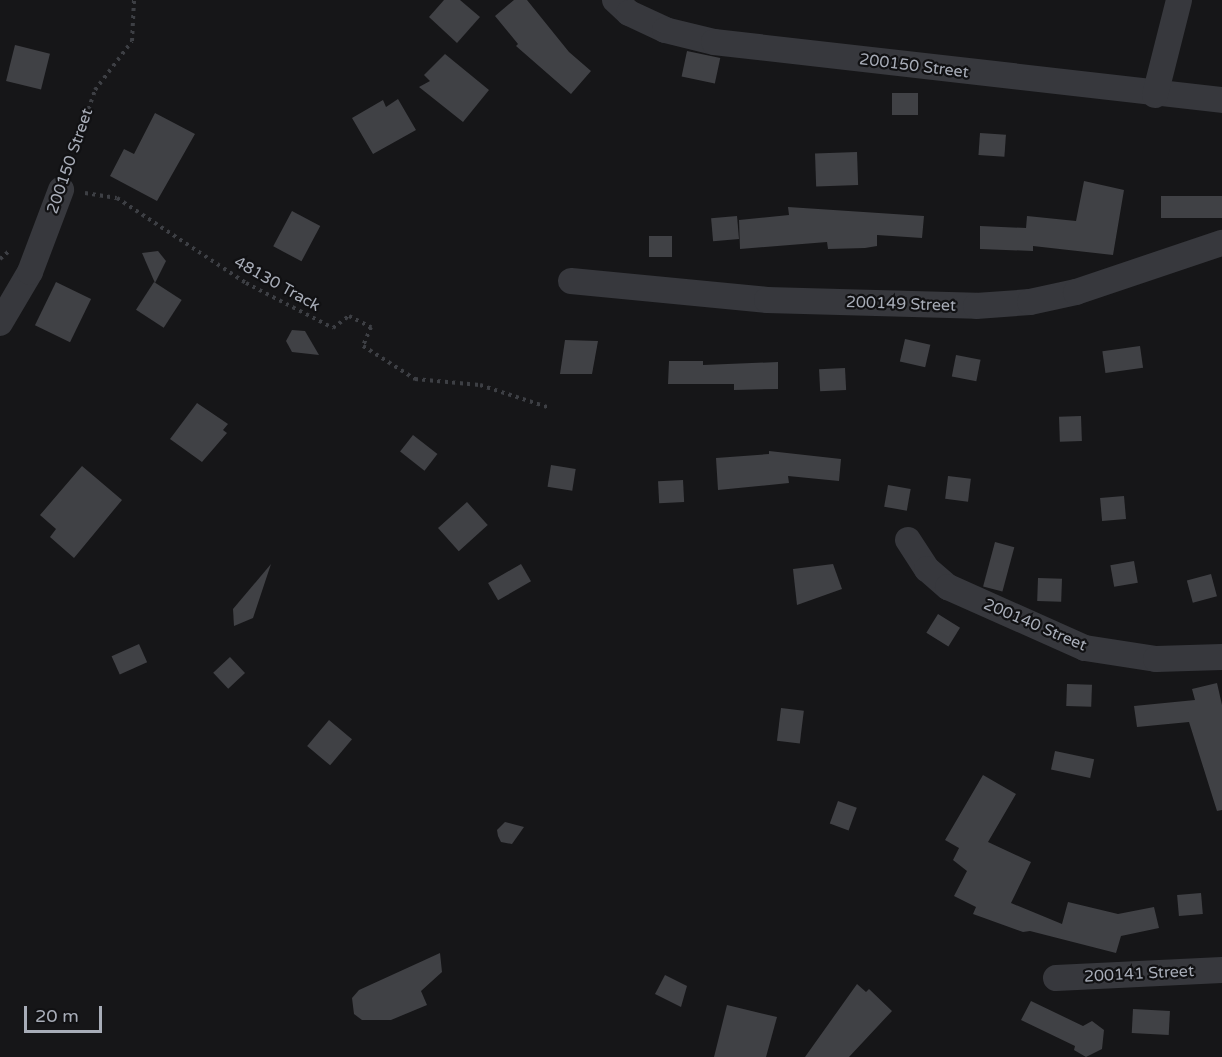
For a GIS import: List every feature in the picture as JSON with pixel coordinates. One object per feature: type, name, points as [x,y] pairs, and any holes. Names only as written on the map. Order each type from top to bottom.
[{"type":"street","name":"200150 Street","points":[[615,0],[629,13],[665,30],[714,42],[1155,95],[1222,100]]},
{"type":"street","points":[[1155,95],[1179,0]]},
{"type":"street","name":"200150 Street","points":[[0,323],[30,272],[61,190]]},
{"type":"street","name":"200149 Street","points":[[571,281],[767,300],[976,306],[1029,302],[1076,292],[1222,243]]},
{"type":"street","name":"200140 Street","points":[[908,540],[927,569],[948,587],[1086,648],[1156,659],[1222,657]]},
{"type":"street","name":"200141 Street","points":[[1056,978],[1222,970]]},
{"type":"path","name":"200150 Street","points":[[61,190],[95,90],[132,41],[134,0]]},
{"type":"path","name":"48130 Track","points":[[61,190],[117,198],[246,283],[333,328],[349,316],[371,327],[363,346],[415,379],[480,385],[547,406]]},
{"type":"path","points":[[0,260],[15,242]]},
{"type":"building","points":[[444,0],[460,0],[480,17],[457,43],[429,17]]},
{"type":"building","points":[[514,0],[527,0],[569,52],[591,71],[571,94],[516,46],[518,44],[495,16]]},
{"type":"building","points":[[15,45],[50,54],[41,90],[6,81]]},
{"type":"building","points":[[687,51],[720,58],[715,84],[682,76]]},
{"type":"building","points":[[445,54],[489,90],[463,122],[419,87],[430,81],[424,75]]},
{"type":"building","points":[[892,93],[918,93],[918,115],[892,115]]},
{"type":"building","points":[[398,99],[416,130],[373,154],[352,118],[383,100],[386,107]]},
{"type":"building","points":[[155,113],[195,134],[157,201],[110,176],[124,149],[134,154]]},
{"type":"building","points":[[980,133],[1006,135],[1004,157],[978,155]]},
{"type":"building","points":[[857,152],[858,185],[816,186],[815,153]]},
{"type":"building","points":[[1084,181],[1124,190],[1113,255],[1033,246],[1033,251],[980,249],[980,226],[1026,228],[1027,216],[1076,221]]},
{"type":"building","points":[[1161,196],[1222,196],[1222,218],[1161,218]]},
{"type":"building","points":[[788,207],[924,216],[922,238],[877,235],[877,246],[865,248],[828,249],[827,242],[740,249],[739,220],[789,215]]},
{"type":"building","points":[[292,211],[320,226],[301,261],[273,246]]},
{"type":"building","points":[[737,216],[739,239],[713,241],[711,218]]},
{"type":"building","points":[[649,236],[672,236],[672,257],[649,257]]},
{"type":"building","points":[[158,251],[166,261],[155,283],[142,253]]},
{"type":"building","points":[[56,282],[91,299],[70,342],[35,325]]},
{"type":"building","points":[[154,282],[182,300],[164,328],[136,310]]},
{"type":"building","points":[[292,330],[305,331],[319,355],[292,352],[286,341]]},
{"type":"building","points":[[905,339],[930,345],[925,367],[900,361]]},
{"type":"building","points":[[565,340],[598,341],[592,374],[560,374]]},
{"type":"building","points":[[1140,346],[1143,368],[1105,373],[1102,351]]},
{"type":"building","points":[[956,355],[981,360],[976,381],[952,377]]},
{"type":"building","points":[[669,361],[703,361],[703,365],[778,362],[778,389],[734,390],[734,384],[668,384]]},
{"type":"building","points":[[845,368],[846,390],[820,391],[819,369]]},
{"type":"building","points":[[197,403],[228,424],[223,430],[227,433],[202,462],[170,439]]},
{"type":"building","points":[[1081,416],[1082,441],[1060,442],[1059,417]]},
{"type":"building","points":[[413,435],[437,454],[424,471],[400,452]]},
{"type":"building","points":[[769,451],[841,459],[839,481],[788,476],[789,483],[718,490],[716,458],[769,454]]},
{"type":"building","points":[[551,465],[576,469],[572,491],[548,487]]},
{"type":"building","points":[[82,466],[122,500],[74,558],[50,537],[56,529],[40,515]]},
{"type":"building","points":[[948,476],[971,479],[968,502],[945,499]]},
{"type":"building","points":[[683,480],[684,502],[659,503],[658,481]]},
{"type":"building","points":[[888,485],[911,489],[907,511],[884,507]]},
{"type":"building","points":[[1124,496],[1126,519],[1102,521],[1100,498]]},
{"type":"building","points":[[467,502],[488,525],[459,551],[438,528]]},
{"type":"building","points":[[995,542],[1014,547],[1002,592],[983,586]]},
{"type":"building","points":[[1134,561],[1138,583],[1114,587],[1110,565]]},
{"type":"building","points":[[271,564],[253,618],[234,626],[233,609]]},
{"type":"building","points":[[521,564],[531,581],[498,600],[488,583]]},
{"type":"building","points":[[833,564],[842,589],[797,605],[793,569]]},
{"type":"building","points":[[1211,574],[1217,596],[1193,603],[1187,580]]},
{"type":"building","points":[[1038,578],[1062,579],[1061,602],[1037,601]]},
{"type":"building","points":[[938,614],[960,628],[948,646],[926,633]]},
{"type":"building","points":[[139,644],[147,662],[120,674],[112,656]]},
{"type":"building","points":[[230,657],[245,673],[228,689],[213,673]]},
{"type":"building","points":[[1217,683],[1222,705],[1222,810],[1217,811],[1189,722],[1137,727],[1134,706],[1195,700],[1192,689]]},
{"type":"building","points":[[1067,684],[1092,685],[1091,707],[1066,706]]},
{"type":"building","points":[[781,708],[804,711],[800,744],[777,741]]},
{"type":"building","points":[[329,720],[352,739],[330,765],[307,746]]},
{"type":"building","points":[[1055,751],[1094,759],[1090,778],[1051,770]]},
{"type":"building","points":[[983,775],[1016,794],[988,842],[1031,862],[1011,903],[1062,924],[1068,902],[1118,914],[1154,907],[1159,928],[1121,936],[1116,953],[1030,931],[1023,932],[973,914],[976,907],[954,896],[967,871],[953,860],[959,848],[945,840]]},
{"type":"building","points":[[838,801],[857,808],[849,830],[830,824]]},
{"type":"building","points":[[505,822],[524,827],[512,844],[501,842],[498,836],[497,830]]},
{"type":"building","points":[[1201,893],[1203,914],[1179,916],[1177,895]]},
{"type":"building","points":[[440,953],[442,972],[421,991],[427,1005],[391,1020],[362,1020],[354,1014],[352,998],[359,990]]},
{"type":"building","points":[[665,975],[687,986],[681,1007],[655,994]]},
{"type":"building","points":[[857,984],[866,992],[869,989],[892,1011],[849,1057],[805,1057]]},
{"type":"building","points":[[1031,1001],[1083,1026],[1092,1021],[1104,1030],[1102,1049],[1086,1057],[1074,1050],[1075,1046],[1021,1020]]},
{"type":"building","points":[[727,1005],[777,1017],[766,1057],[714,1057]]},
{"type":"building","points":[[1133,1009],[1170,1011],[1169,1035],[1132,1033]]}]
